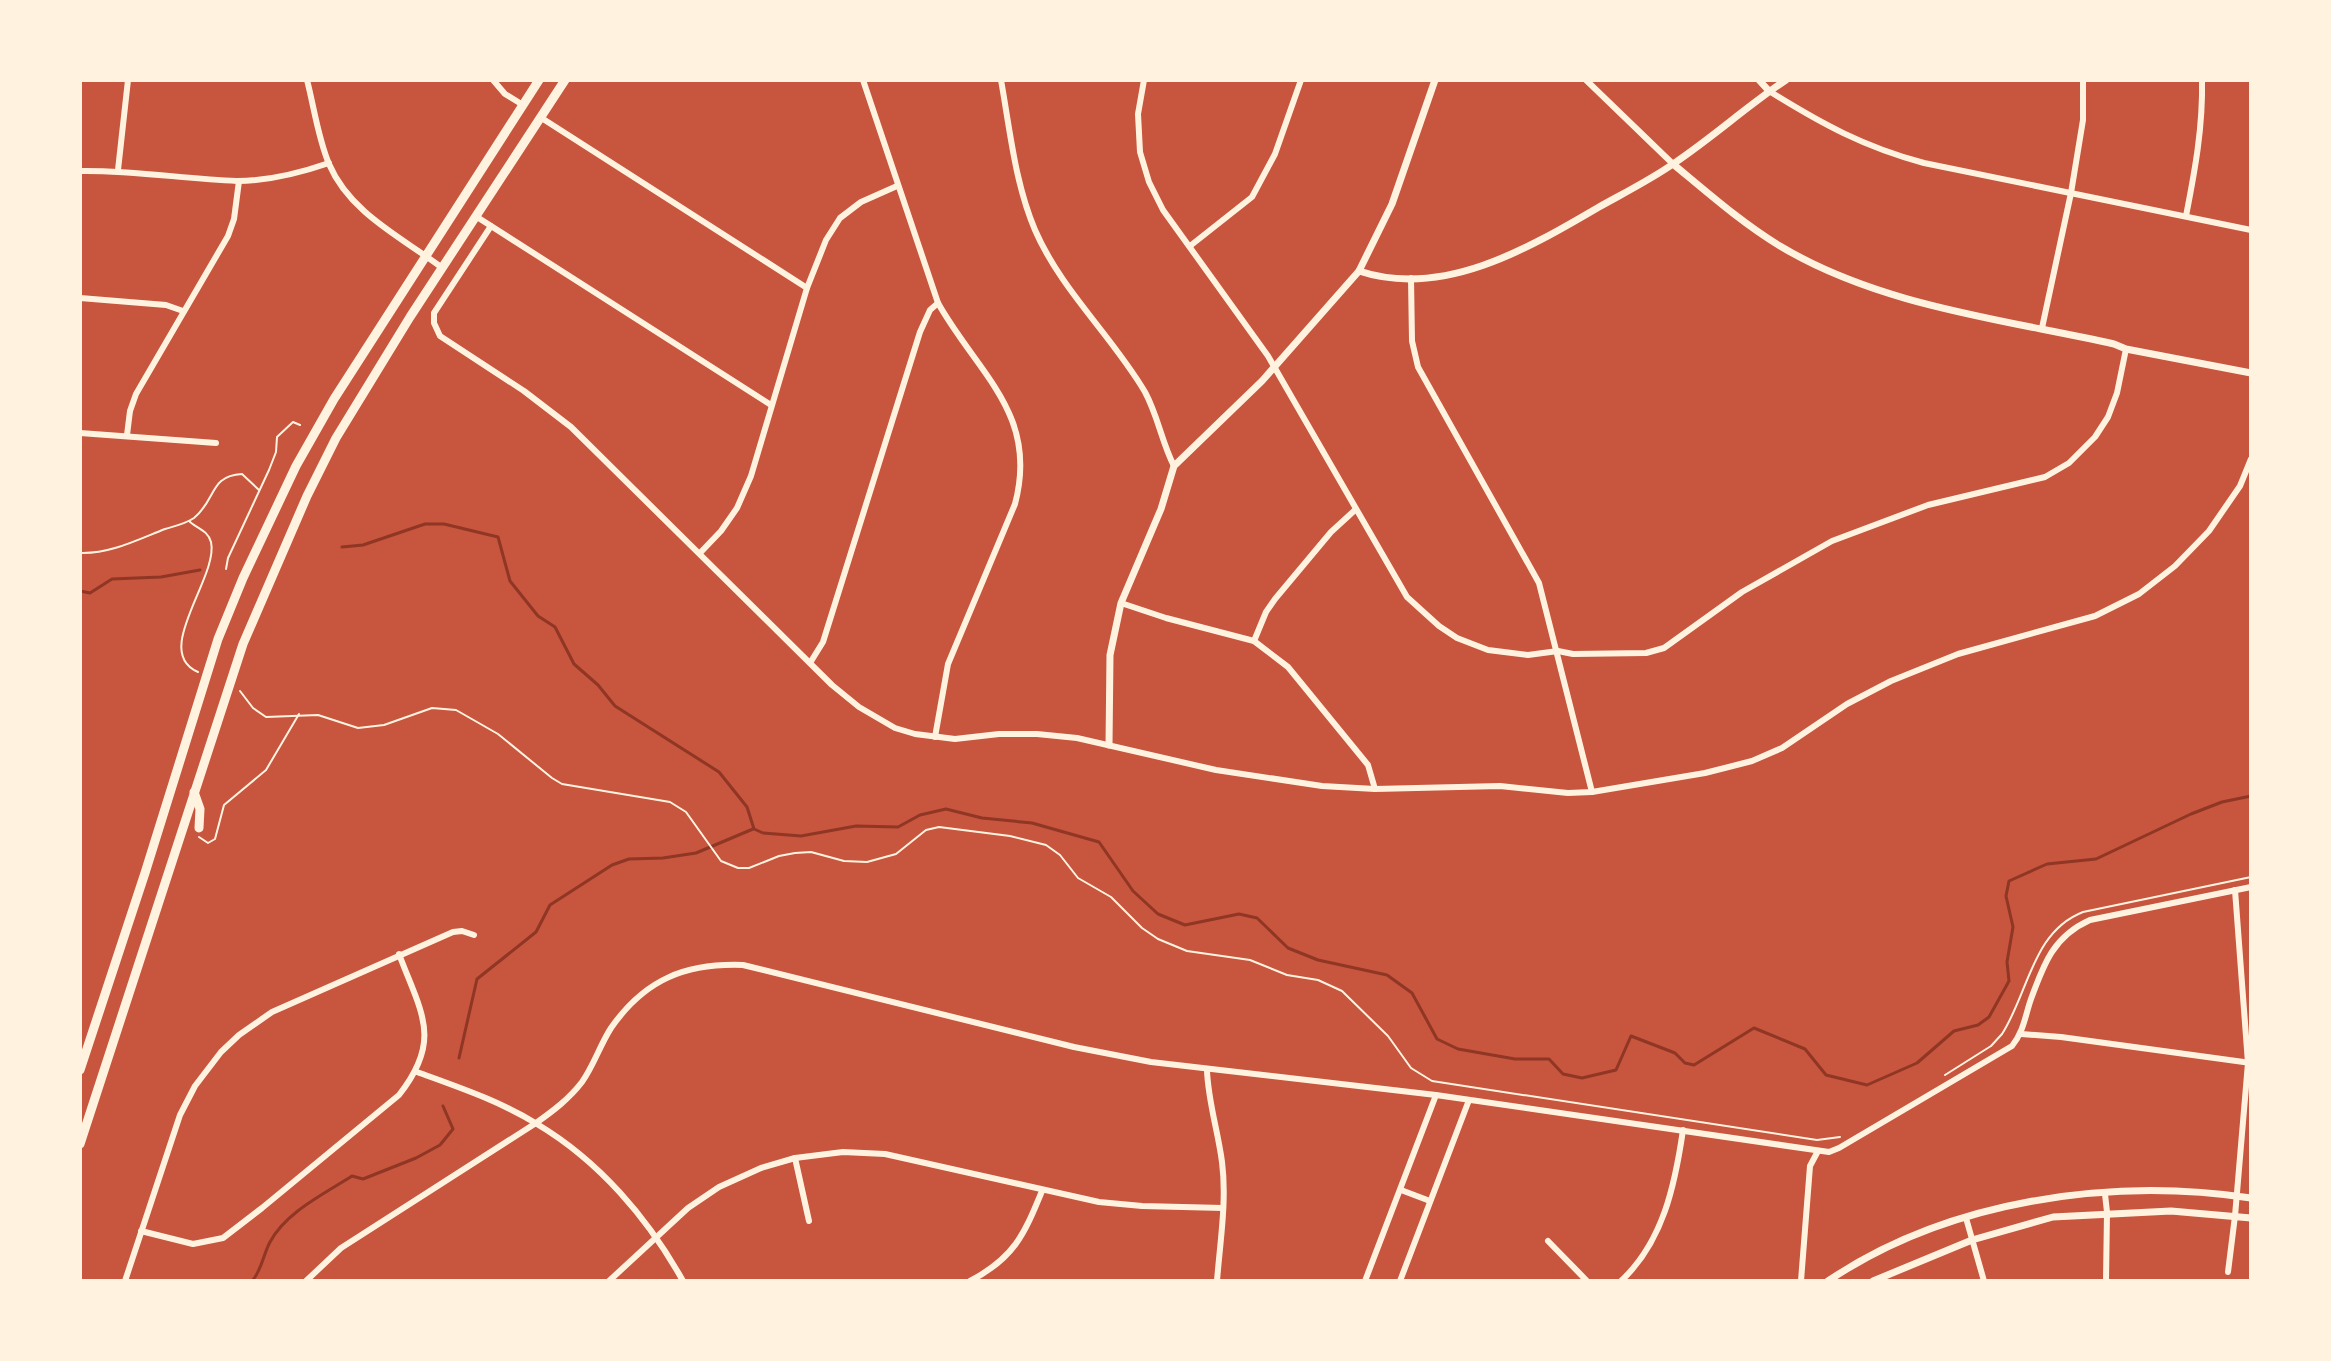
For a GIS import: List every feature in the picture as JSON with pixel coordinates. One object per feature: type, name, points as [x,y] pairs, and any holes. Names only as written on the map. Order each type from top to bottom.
[{"type":"main road","points":[[80,1070],[218,639],[243,578],[296,466],[334,399],[539,80]]},
{"type":"main road","points":[[80,1144],[243,644],[307,496],[336,438],[441,267],[565,80]]},
{"type":"main road","points":[[194,792],[200,809],[199,828]]},
{"type":"main road","points":[[145,873],[165,880]]},
{"type":"street","points":[[118,170],[128,80]]},
{"type":"street","points":[[307,80],[329,163],[341,185],[371,218],[441,267]]},
{"type":"street","points":[[493,80],[505,94],[523,105]]},
{"type":"street","points":[[863,80],[938,303],[955,333],[1012,414],[1021,458],[1015,504],[948,664],[935,737]]},
{"type":"street","points":[[1001,80],[1022,193],[1035,231],[1060,275],[1144,391],[1158,419],[1174,466]]},
{"type":"street","points":[[1144,80],[1138,114],[1140,152],[1149,182],[1163,210],[1268,356],[1407,597],[1457,638],[1488,650],[1528,655],[1558,651],[1633,654],[1664,648],[1742,592],[1832,541],[1928,505],[2045,477],[2069,463],[2095,437],[2108,417],[2117,393],[2126,349]]},
{"type":"street","points":[[1190,246],[1252,197],[1275,154],[1301,80]]},
{"type":"street","points":[[1109,745],[1110,655],[1121,603],[1161,509],[1174,466],[1273,368],[1359,271],[1392,204],[1435,80]]},
{"type":"street","points":[[1586,80],[1673,164],[1750,226],[1783,248],[1837,275],[1904,299],[2126,349],[2251,373]]},
{"type":"street","points":[[1759,80],[1769,91],[1826,127],[1886,153],[2251,230]]},
{"type":"street","points":[[1359,271],[1378,277],[1411,278],[1459,273],[1506,259],[1673,164],[1786,80]]},
{"type":"street","points":[[2042,328],[2071,193],[2083,120],[2083,80]]},
{"type":"street","points":[[2186,216],[2201,127],[2202,80]]},
{"type":"street","points":[[540,117],[807,288]]},
{"type":"street","points":[[80,171],[118,170],[239,181],[284,176],[329,163]]},
{"type":"street","points":[[127,435],[136,394],[228,236],[234,219],[239,181]]},
{"type":"street","points":[[700,553],[737,508],[751,476],[807,288],[826,240],[840,218],[861,202],[897,186]]},
{"type":"street","points":[[477,217],[771,405]]},
{"type":"street","points":[[491,226],[434,313],[437,332],[571,427],[832,685],[859,707],[895,728],[935,737],[955,739],[1037,734],[1077,738],[1262,778],[1375,789],[1500,786],[1568,793],[1592,792],[1705,773],[1752,761],[1782,748],[1847,704],[1891,681],[1958,654],[2063,627],[2106,611],[2139,594],[2175,566],[2209,531],[2240,486],[2251,459]]},
{"type":"street","points":[[1411,278],[1412,341],[1418,367],[1539,583],[1592,792]]},
{"type":"street","points":[[80,298],[166,305],[183,311]]},
{"type":"street","points":[[810,663],[823,642],[920,332],[930,310],[938,303]]},
{"type":"street","points":[[80,433],[216,443]]},
{"type":"street","points":[[1254,641],[1275,599],[1331,532],[1355,510]]},
{"type":"street","points":[[1121,603],[1254,641],[1288,667],[1314,698],[1368,765],[1375,789]]},
{"type":"street","points":[[306,1281],[341,1248],[564,1103],[582,1083],[610,1029],[649,987],[669,975],[693,967],[743,965],[1074,1047],[1151,1062],[1436,1095],[1829,1152],[2012,1046],[2021,1034],[2031,999],[2049,957],[2056,943],[2070,928],[2090,920],[2251,887]]},
{"type":"street","points":[[2228,1272],[2250,1063],[2235,890]]},
{"type":"street","points":[[125,1281],[180,1115],[195,1086],[221,1052],[272,1012],[453,932],[474,935]]},
{"type":"street","points":[[141,1231],[193,1244],[223,1238],[399,1095],[417,1072],[423,1051],[425,1024],[399,954]]},
{"type":"street","points":[[2021,1034],[2250,1063]]},
{"type":"street","points":[[1207,1070],[1223,1164],[1217,1281]]},
{"type":"street","points":[[417,1072],[484,1097],[536,1123],[571,1148],[608,1180],[635,1210],[683,1281]]},
{"type":"street","points":[[1365,1281],[1436,1095]]},
{"type":"street","points":[[1400,1281],[1469,1100]]},
{"type":"street","points":[[1621,1281],[1644,1254],[1670,1199],[1683,1130]]},
{"type":"street","points":[[1801,1281],[1810,1166],[1818,1151]]},
{"type":"street","points":[[609,1281],[688,1208],[719,1187],[761,1168],[795,1158],[843,1152],[885,1154],[1099,1202],[1223,1208]]},
{"type":"street","points":[[795,1158],[809,1221]]},
{"type":"street","points":[[1401,1190],[1430,1201]]},
{"type":"street","points":[[1828,1281],[1899,1242],[1966,1218],[2041,1200],[2162,1190],[2251,1198]]},
{"type":"street","points":[[970,1281],[1005,1259],[1017,1246],[1042,1191]]},
{"type":"street","points":[[2105,1194],[2106,1281]]},
{"type":"street","points":[[1873,1281],[1972,1240],[2053,1217],[2171,1211],[2251,1218]]},
{"type":"street","points":[[1966,1218],[1984,1281]]},
{"type":"street","points":[[1548,1241],[1587,1281]]},
{"type":"path","points":[[226,569],[228,558],[276,452],[277,437],[293,422],[300,425]]},
{"type":"path","points":[[80,553],[105,551],[189,521],[207,505],[218,482],[225,477],[239,474],[259,490]]},
{"type":"path","points":[[189,521],[206,534],[211,545],[203,585],[180,642],[183,660],[200,673]]},
{"type":"path","points":[[235,687],[260,714],[273,717],[318,715],[358,728],[368,728],[432,708],[456,710],[498,734],[562,784],[670,802],[686,812],[719,857],[729,865],[749,868],[784,854],[811,852],[844,861],[867,862],[896,854],[926,830],[939,827],[999,834],[1046,845],[1060,855],[1078,878],[1111,897],[1142,928],[1158,939],[1187,951],[1250,960],[1287,975],[1329,983],[1368,1014],[1419,1075],[1432,1081],[1817,1140],[1847,1135]]},
{"type":"path","points":[[199,828],[198,835],[204,843],[215,839],[224,805],[266,770],[299,714]]},
{"type":"path","points":[[1943,1076],[1991,1046],[2002,1034],[2044,942],[2065,921],[2083,912],[2251,877]]},
{"type":"waterway","points":[[342,547],[363,545],[425,524],[444,524],[498,537],[510,581],[538,616],[555,627],[574,664],[598,685],[615,706],[719,772],[747,807],[754,829],[763,833],[801,836],[856,826],[898,827],[920,815],[946,809],[982,818],[1032,823],[1099,842],[1133,891],[1158,914],[1185,925],[1239,914],[1257,918],[1288,948],[1318,960],[1387,975],[1412,993],[1437,1039],[1458,1049],[1515,1059],[1549,1059],[1563,1074],[1582,1078],[1616,1070],[1631,1036],[1675,1053],[1685,1063],[1694,1065],[1754,1028],[1805,1049],[1826,1075],[1867,1085],[1917,1063],[1954,1031],[1978,1025],[1989,1017],[2009,981],[2007,962],[2013,927],[2006,896],[2009,881],[2047,864],[2096,859],[2191,814],[2222,802],[2251,796]]},
{"type":"waterway","points":[[80,591],[90,593],[112,579],[161,577],[200,570]]},
{"type":"waterway","points":[[459,1058],[477,979],[536,932],[550,905],[612,865],[629,859],[696,853],[753,829]]},
{"type":"waterway","points":[[252,1281],[277,1231],[306,1204],[352,1176],[363,1179],[440,1145],[453,1129],[443,1106]]}]
